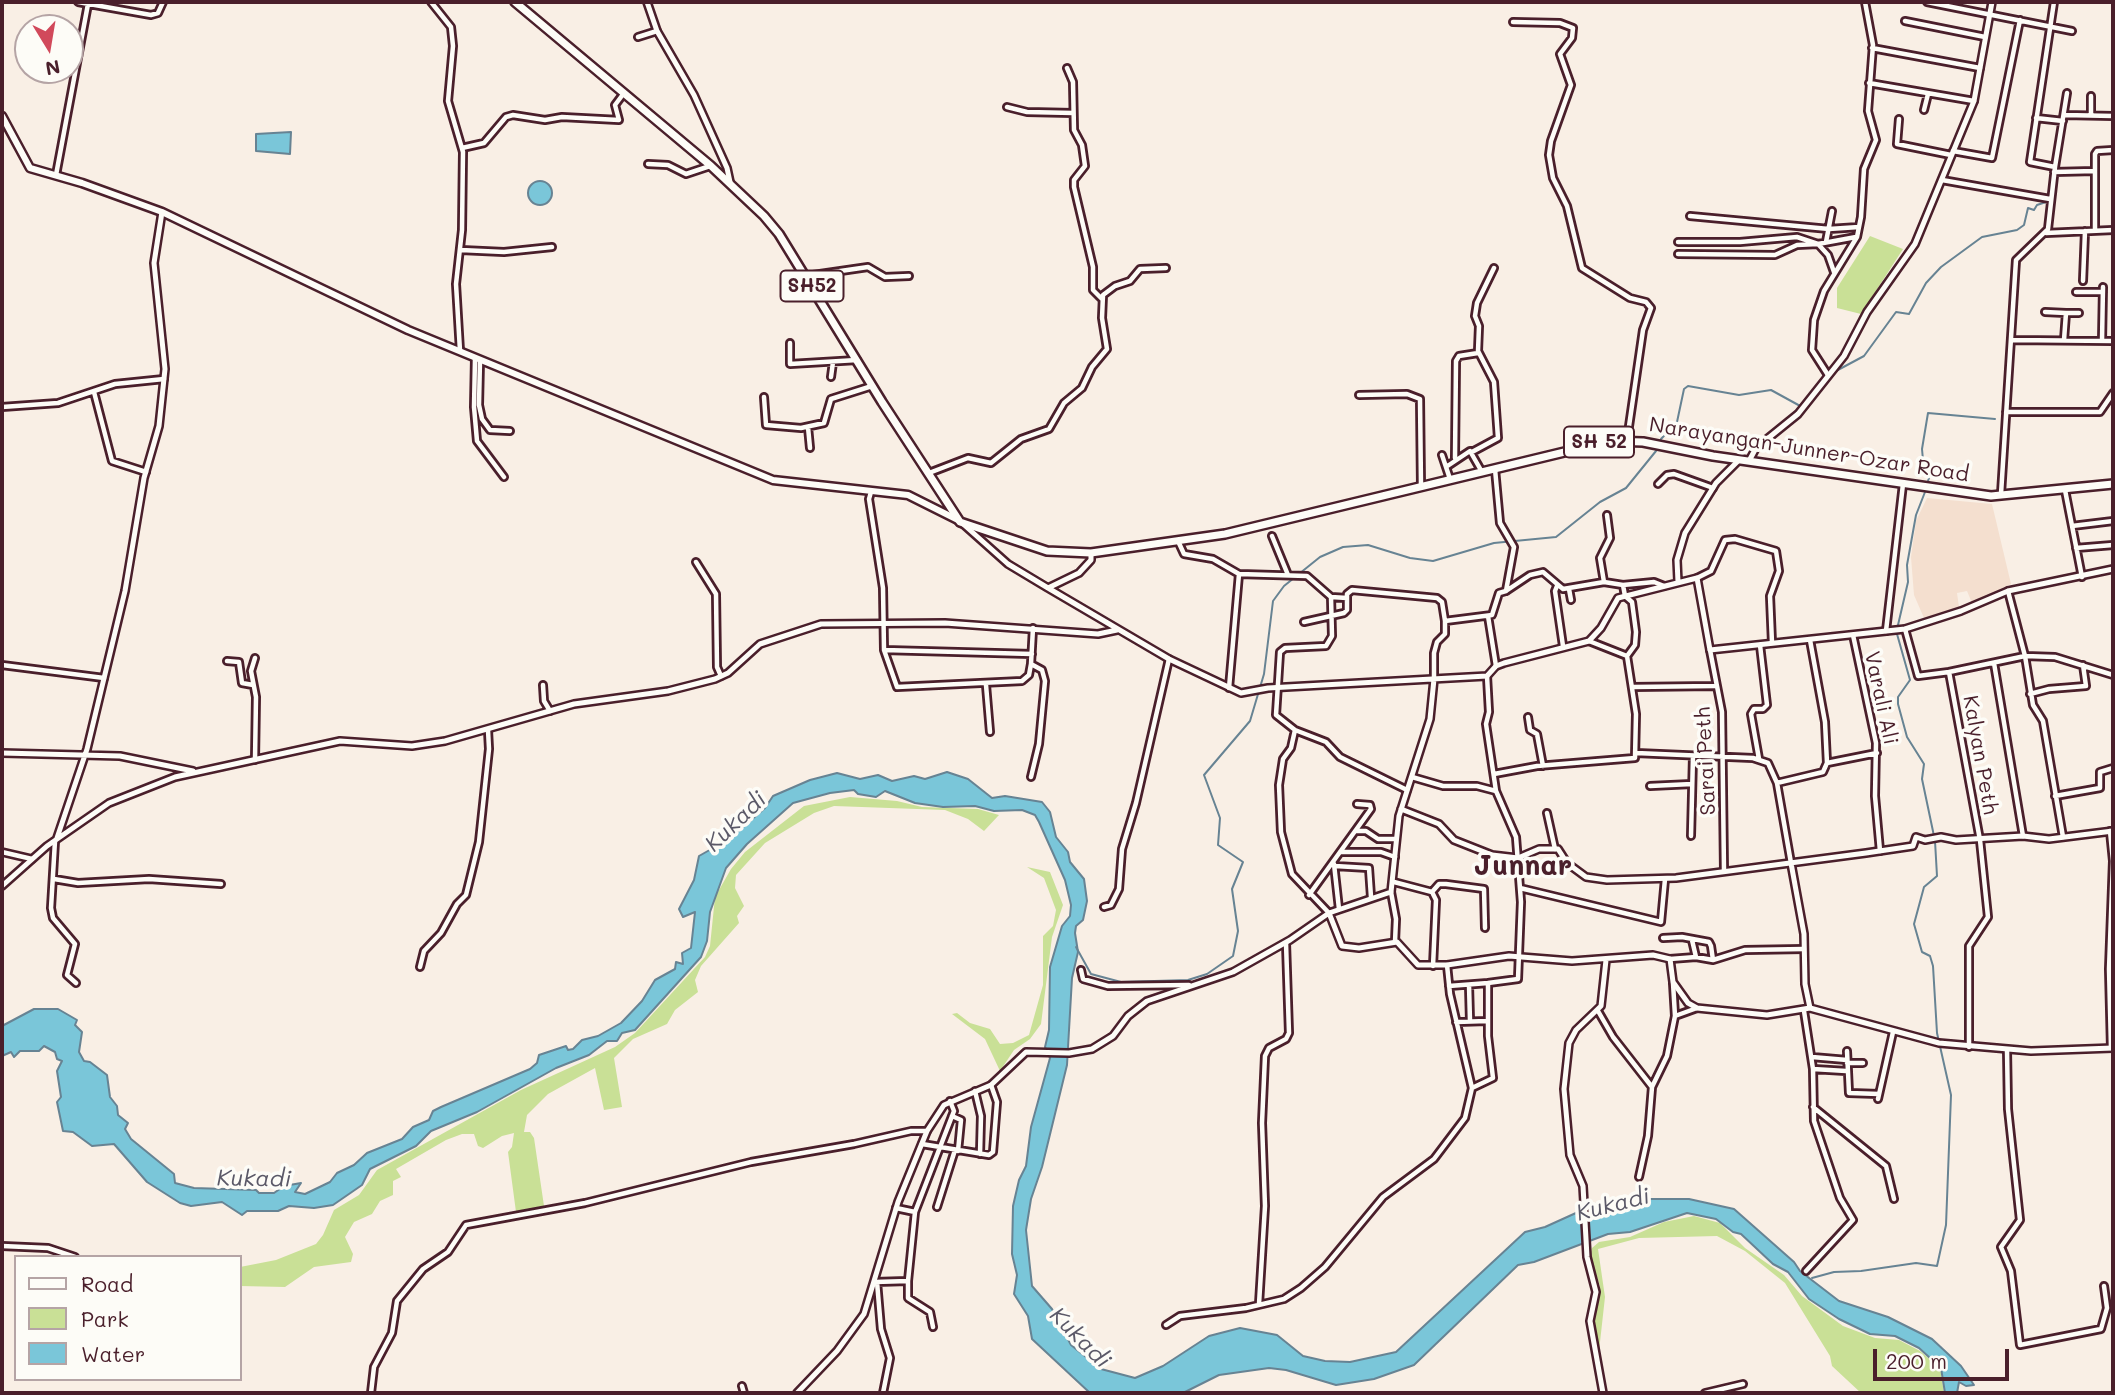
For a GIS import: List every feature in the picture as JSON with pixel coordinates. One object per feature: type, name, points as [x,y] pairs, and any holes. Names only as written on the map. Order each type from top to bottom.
[{"type":"main road","name":"SH52","points":[[515,2],[730,182],[779,234],[960,522]]},
{"type":"main road","points":[[2,116],[27,166],[162,212],[376,315],[460,351],[773,480],[918,499],[960,522]]},
{"type":"main road","name":"Narayangan-Junner-Ozar Road","points":[[960,522],[1047,551],[1091,553],[1237,531],[1591,443],[1627,440],[1739,460],[2001,495],[2113,484]]},
{"type":"street","points":[[78,2],[151,15],[158,13],[163,2]]},
{"type":"street","points":[[431,2],[452,27],[448,102],[462,148],[461,250],[456,284],[460,351]]},
{"type":"street","points":[[647,2],[657,31],[694,94],[727,168],[730,182]]},
{"type":"street","points":[[1828,375],[1812,350],[1818,308],[1834,273],[1857,237],[1864,169],[1876,140],[1868,111],[1872,48],[1865,2]]},
{"type":"street","points":[[1927,2],[2072,31]]},
{"type":"street","points":[[1749,461],[1756,448],[1798,414],[1846,352],[1867,312],[1915,244],[1973,101],[1991,2]]},
{"type":"street","points":[[2054,2],[2030,162],[2054,170],[2095,171]]},
{"type":"street","points":[[56,175],[88,4]]},
{"type":"street","points":[[1899,119],[1898,144],[1992,158],[2020,20]]},
{"type":"street","points":[[1513,22],[1560,23],[1573,28],[1572,38],[1560,54],[1571,85],[1551,141],[1549,155],[1553,178],[1567,206],[1582,268],[1630,298],[1646,302],[1651,308],[1643,330],[1627,440]]},
{"type":"street","points":[[1905,22],[1985,37]]},
{"type":"street","points":[[638,37],[657,31]]},
{"type":"street","points":[[1872,48],[1980,68]]},
{"type":"street","points":[[928,474],[968,458],[991,463],[1021,439],[1049,429],[1064,403],[1082,388],[1092,367],[1107,349],[1102,299],[1093,290],[1093,267],[1074,187],[1074,180],[1085,166],[1082,145],[1073,130],[1073,82],[1068,68]]},
{"type":"street","points":[[1869,83],[1973,101]]},
{"type":"street","points":[[462,148],[484,143],[506,117],[513,115],[545,120],[562,117],[617,120],[620,117],[615,105],[624,93]]},
{"type":"street","points":[[2046,233],[2067,93]]},
{"type":"street","points":[[1924,110],[1928,94]]},
{"type":"street","points":[[2091,96],[2091,115]]},
{"type":"street","points":[[1007,107],[1027,112],[1073,113]]},
{"type":"street","points":[[2036,118],[2113,116]]},
{"type":"street","points":[[2095,231],[2095,152],[2113,150]]},
{"type":"street","points":[[648,164],[668,166],[682,174],[690,174],[711,166]]},
{"type":"street","points":[[1942,180],[2050,200]]},
{"type":"street","points":[[1826,242],[1832,211]]},
{"type":"street","points":[[75,983],[67,975],[75,944],[52,916],[56,839],[86,754],[125,591],[146,472],[159,426],[164,379],[154,270],[156,235],[162,212]]},
{"type":"street","points":[[1690,216],[1829,229],[1859,227]]},
{"type":"street","points":[[2001,495],[2016,260],[2046,233],[2113,230]]},
{"type":"street","points":[[2083,281],[2085,232]]},
{"type":"street","points":[[1678,242],[1740,242],[1797,237],[1818,244],[1829,255],[1834,273]]},
{"type":"street","points":[[1678,254],[1775,255],[1797,245],[1857,237]]},
{"type":"street","points":[[461,250],[504,252],[552,247]]},
{"type":"street","points":[[806,276],[868,267],[885,277],[909,275]]},
{"type":"street","points":[[1102,299],[1109,289],[1130,281],[1140,270],[1166,268]]},
{"type":"street","points":[[1446,467],[1455,458],[1498,438],[1494,382],[1478,353],[1479,326],[1475,309],[1494,268]]},
{"type":"street","points":[[2076,292],[2103,292],[2113,296]]},
{"type":"street","points":[[2102,341],[2103,292]]},
{"type":"street","points":[[2045,312],[2079,313]]},
{"type":"street","points":[[2064,340],[2066,313]]},
{"type":"street","points":[[2011,340],[2113,341]]},
{"type":"street","points":[[790,343],[790,364],[858,360]]},
{"type":"street","points":[[1455,458],[1456,361],[1459,356],[1478,353]]},
{"type":"street","points":[[478,358],[482,419],[490,430],[510,431]]},
{"type":"street","points":[[478,358],[474,407],[478,441],[504,477]]},
{"type":"street","points":[[831,377],[833,362]]},
{"type":"street","points":[[2,407],[58,403],[131,381],[164,379]]},
{"type":"street","points":[[764,397],[766,425],[808,427],[824,423],[831,399],[873,385]]},
{"type":"street","points":[[94,392],[112,461],[146,472]]},
{"type":"street","points":[[2006,412],[2100,412],[2113,393]]},
{"type":"street","points":[[1359,395],[1407,394],[1420,399],[1421,487]]},
{"type":"street","points":[[808,427],[810,447]]},
{"type":"street","points":[[1472,452],[1482,472]]},
{"type":"street","points":[[1442,455],[1450,480]]},
{"type":"street","points":[[1678,582],[1677,560],[1685,533],[1713,488],[1739,460]]},
{"type":"street","points":[[1495,469],[1500,523],[1503,533],[1513,540],[1514,547],[1506,591]]},
{"type":"street","points":[[1658,484],[1667,475],[1674,474],[1713,488]]},
{"type":"street","points":[[1886,631],[1903,484]]},
{"type":"street","points":[[2065,489],[2082,578]]},
{"type":"street","points":[[871,492],[869,499],[883,588],[884,650],[897,687],[986,685],[1022,681],[1029,675],[1033,628]]},
{"type":"street","points":[[1604,582],[1600,558],[1610,538],[1607,515]]},
{"type":"street","points":[[2072,526],[2113,521]]},
{"type":"street","points":[[960,522],[1008,564],[1169,659],[1241,693],[1279,687],[1487,676],[1496,666],[1589,641],[1627,656]]},
{"type":"street","points":[[1272,536],[1288,576]]},
{"type":"street","points":[[1589,641],[1601,628],[1614,601],[1697,578],[1711,571],[1725,540],[1735,539],[1776,551],[1779,571],[1770,596],[1773,643]]},
{"type":"street","points":[[1178,541],[1184,554],[1213,559],[1239,574],[1255,572],[1300,575],[1312,578],[1331,597],[1347,598]]},
{"type":"street","points":[[2076,548],[2113,545]]},
{"type":"street","points":[[1048,588],[1079,573],[1091,560],[1091,553]]},
{"type":"street","points":[[696,562],[716,594],[717,667],[721,676]]},
{"type":"street","points":[[1697,578],[1710,649],[1905,629],[1961,611],[2008,591],[2082,578],[2113,569]]},
{"type":"street","points":[[1445,621],[1488,616],[1494,612],[1499,593],[1538,572],[1547,573],[1557,586],[1569,589],[1604,582],[1623,585],[1654,582],[1665,586]]},
{"type":"street","points":[[1229,688],[1239,574]]},
{"type":"street","points":[[1494,774],[1543,766],[1631,760],[1636,753],[1633,687],[1627,656],[1635,645],[1636,632],[1632,605],[1623,585]]},
{"type":"street","points":[[1557,586],[1555,591],[1563,646]]},
{"type":"street","points":[[1569,589],[1571,600]]},
{"type":"street","points":[[1304,622],[1346,612],[1347,598],[1352,590],[1437,598],[1442,602],[1445,634],[1437,642],[1434,653],[1430,719],[1401,809],[1396,839],[1391,892],[1395,942]]},
{"type":"street","points":[[2008,591],[2025,656],[2030,694],[2033,705],[2043,720],[2063,837]]},
{"type":"street","points":[[1331,597],[1332,636],[1326,646],[1286,648],[1280,652],[1276,715],[1295,730],[1326,742],[1340,757],[1407,790]]},
{"type":"street","points":[[1488,616],[1496,666]]},
{"type":"street","points":[[2,886],[56,839],[128,793],[193,771],[340,741],[412,746],[488,730],[593,701],[668,691],[721,676],[760,644],[821,624],[945,623],[1098,634],[1117,630]]},
{"type":"street","name":"Kalyan Peth","points":[[1905,629],[1919,676],[1950,672],[1980,840],[1988,917],[1969,946],[1969,1047]]},
{"type":"street","name":"Varali Ali","points":[[1853,635],[1877,753],[1875,796],[1880,851]]},
{"type":"street","points":[[1777,783],[1824,772],[1827,762],[1825,722],[1810,640]]},
{"type":"street","points":[[1759,759],[1751,711],[1763,709],[1767,705],[1760,645]]},
{"type":"street","name":"Sarai Peth","points":[[1710,649],[1722,712],[1724,872]]},
{"type":"street","points":[[884,650],[1032,654]]},
{"type":"street","points":[[1950,672],[2025,656],[2055,657],[2113,674]]},
{"type":"street","points":[[254,760],[255,657]]},
{"type":"street","points":[[1104,907],[1111,905],[1119,889],[1122,849],[1136,803],[1169,659]]},
{"type":"street","points":[[226,662],[239,662],[242,683],[253,685]]},
{"type":"street","points":[[1994,663],[2023,836]]},
{"type":"street","points":[[1031,664],[1042,670],[1045,681],[1039,744],[1031,777]]},
{"type":"street","points":[[2,665],[104,678]]},
{"type":"street","points":[[2030,694],[2049,689],[2086,686],[2083,665]]},
{"type":"street","points":[[1449,986],[1516,981],[1520,888],[1518,858],[1513,826],[1504,814],[1496,790],[1486,724],[1489,712],[1487,676]]},
{"type":"street","points":[[543,685],[544,701],[550,711]]},
{"type":"street","points":[[986,685],[990,732]]},
{"type":"street","points":[[1633,687],[1715,686]]},
{"type":"street","points":[[1528,717],[1530,730],[1537,734],[1543,766]]},
{"type":"street","points":[[420,967],[424,951],[441,933],[457,904],[466,895],[482,817],[489,749],[488,730]]},
{"type":"street","points":[[1295,730],[1291,748],[1283,756],[1279,812],[1292,874],[1309,895],[1329,913],[1342,946],[1359,948],[1395,942],[1401,944],[1418,965],[1433,966],[1518,957],[1606,960],[1653,955],[1670,959],[1696,957],[1713,960],[1745,950],[1804,948]]},
{"type":"street","points":[[2,753],[140,758],[193,771]]},
{"type":"street","points":[[1636,753],[1759,759],[1771,766],[1777,783],[1804,934],[1813,1107],[1820,1142],[1840,1198],[1853,1220],[1806,1271]]},
{"type":"street","points":[[1827,762],[1877,753]]},
{"type":"street","points":[[1691,836],[1693,756]]},
{"type":"street","points":[[2055,796],[2099,788],[2100,772],[2113,768]]},
{"type":"street","points":[[1412,777],[1443,786],[1477,786],[1496,790]]},
{"type":"street","points":[[1650,786],[1692,784]]},
{"type":"street","points":[[1309,895],[1372,807],[1357,804]]},
{"type":"street","points":[[1401,809],[1439,824],[1454,841],[1494,856],[1518,858],[1539,849],[1555,849],[1560,851],[1567,863],[1589,878],[1665,878],[1724,872],[1913,846],[1916,837],[1925,840],[1941,837],[1980,840],[2023,836],[2063,837],[2112,831],[2109,969],[2112,1048],[2007,1050],[1969,1047],[1807,1010],[1767,1015],[1697,1008],[1675,1016]]},
{"type":"street","points":[[1548,813],[1555,849]]},
{"type":"street","points":[[1355,831],[1366,831],[1378,839],[1396,839]]},
{"type":"street","points":[[2,852],[32,859]]},
{"type":"street","points":[[1340,852],[1381,852],[1396,858]]},
{"type":"street","points":[[1334,858],[1339,909]]},
{"type":"street","points":[[1335,866],[1369,868],[1371,897]]},
{"type":"street","points":[[1520,888],[1661,922],[1665,878]]},
{"type":"street","points":[[54,879],[78,883],[149,879],[221,884]]},
{"type":"street","points":[[1394,882],[1432,892],[1436,900],[1433,966]]},
{"type":"street","points":[[1432,892],[1439,884],[1484,889],[1485,928]]},
{"type":"street","points":[[797,1393],[855,1330],[864,1314],[896,1208],[927,1131],[942,1107],[950,1101],[991,1085],[1019,1056],[1037,1050],[1069,1053],[1101,1044],[1113,1036],[1128,1016],[1147,1001],[1233,972],[1286,943],[1329,913],[1391,892]]},
{"type":"street","points":[[1663,938],[1710,944],[1713,960]]},
{"type":"street","points":[[1692,940],[1696,957]]},
{"type":"street","points":[[1259,1304],[1265,1206],[1262,1123],[1265,1056],[1269,1048],[1286,1039],[1289,1033],[1286,943]]},
{"type":"street","points":[[1639,1177],[1648,1136],[1652,1087],[1667,1056],[1675,1016],[1670,959]]},
{"type":"street","points":[[1603,1393],[1591,1321],[1596,1292],[1587,1257],[1581,1179],[1570,1155],[1564,1084],[1571,1037],[1598,1011],[1604,995],[1606,960]]},
{"type":"street","points":[[1166,1325],[1180,1316],[1235,1310],[1284,1299],[1325,1267],[1383,1198],[1434,1159],[1465,1118],[1472,1088],[1456,1021],[1447,965]]},
{"type":"street","points":[[1081,970],[1083,979],[1108,986],[1162,987],[1200,983]]},
{"type":"street","points":[[1673,982],[1679,994],[1697,1008]]},
{"type":"street","points":[[1472,1088],[1493,1078],[1488,983]]},
{"type":"street","points":[[1469,985],[1470,1021]]},
{"type":"street","points":[[1598,1011],[1613,1037],[1652,1087]]},
{"type":"street","points":[[1456,1021],[1488,1021]]},
{"type":"street","points":[[1847,1051],[1846,1071],[1850,1095],[1879,1096],[1894,1032]]},
{"type":"street","points":[[2007,1050],[2008,1115],[2020,1220],[2001,1247],[2011,1271],[2020,1345],[2101,1329],[2107,1308],[2104,1286]]},
{"type":"street","points":[[1812,1057],[1863,1063]]},
{"type":"street","points":[[1813,1069],[1846,1071]]},
{"type":"street","points":[[922,1144],[980,1154],[989,1155],[993,1152],[997,1102],[991,1085]]},
{"type":"street","points":[[975,1091],[981,1116],[980,1154]]},
{"type":"street","points":[[933,1327],[930,1312],[908,1298],[908,1281],[915,1212],[952,1116],[950,1101]]},
{"type":"street","points":[[1813,1107],[1886,1166],[1894,1199]]},
{"type":"street","points":[[937,1207],[957,1151],[961,1121],[952,1116]]},
{"type":"street","points":[[371,1393],[374,1367],[392,1333],[397,1301],[423,1269],[448,1252],[466,1225],[584,1203],[751,1162],[911,1131],[927,1131]]},
{"type":"street","points":[[896,1208],[915,1212]]},
{"type":"street","points":[[2,1246],[48,1248],[69,1255]]},
{"type":"street","points":[[875,1282],[908,1281]]},
{"type":"street","points":[[875,1282],[881,1329],[890,1358],[883,1393]]},
{"type":"street","points":[[1705,1393],[1743,1384]]},
{"type":"street","points":[[742,1386],[744,1393]]},
{"type":"shaded area","points":[[1927,498],[1992,504],[2011,584],[1972,603],[1967,591],[1957,593],[1959,607],[1924,618],[1914,595],[1911,557],[1916,521]]},
{"type":"green space","points":[[1870,236],[1903,249],[1861,314],[1837,308],[1837,288]]},
{"type":"green space","points":[[850,797],[897,801],[922,807],[978,809],[999,815],[984,831],[968,819],[945,810],[834,806],[814,813],[765,843],[736,875],[735,888],[744,906],[737,916],[739,923],[701,966],[695,980],[698,992],[675,1010],[667,1024],[633,1039],[614,1058],[622,1107],[604,1110],[595,1068],[548,1094],[527,1115],[524,1132],[530,1132],[534,1138],[544,1206],[516,1212],[508,1152],[512,1147],[514,1133],[502,1136],[483,1148],[478,1146],[474,1134],[462,1134],[446,1140],[396,1169],[401,1177],[393,1181],[393,1195],[380,1201],[372,1214],[354,1222],[345,1237],[353,1254],[351,1262],[314,1267],[285,1287],[242,1286],[242,1267],[276,1260],[316,1244],[334,1210],[359,1195],[377,1170],[521,1090],[615,1047],[635,1033],[705,957],[710,946],[715,897],[731,869],[745,852],[804,806]]},
{"type":"green space","points":[[1027,867],[1050,872],[1063,905],[1052,937],[1041,1024],[1030,1039],[1014,1050],[1000,1071],[985,1039],[952,1014],[957,1013],[970,1023],[990,1029],[1000,1044],[1013,1043],[1029,1035],[1043,985],[1043,936],[1053,926],[1056,910],[1044,878]]},
{"type":"green space","points":[[1694,1216],[1720,1223],[1745,1248],[1784,1275],[1802,1296],[1843,1326],[1875,1338],[1899,1340],[1920,1351],[1940,1368],[1944,1393],[1861,1393],[1832,1366],[1830,1356],[1785,1283],[1745,1251],[1717,1236],[1639,1238],[1598,1249],[1605,1297],[1599,1351],[1594,1317],[1600,1286],[1590,1256],[1592,1248],[1599,1242],[1630,1237],[1664,1222]]},
{"type":"water","points":[[291,132],[290,154],[256,151],[256,134]]},
{"type":"water","points":[[540,181],[549,184],[552,193],[549,202],[540,205],[531,202],[528,193],[531,184]]},
{"type":"water","points":[[947,772],[968,779],[992,798],[1005,796],[1042,802],[1050,812],[1056,837],[1068,852],[1070,862],[1084,879],[1087,901],[1083,920],[1076,926],[1075,933],[1078,952],[1072,978],[1067,1065],[1042,1167],[1031,1199],[1026,1230],[1032,1286],[1052,1309],[1071,1345],[1101,1369],[1135,1378],[1163,1366],[1209,1336],[1240,1328],[1277,1335],[1303,1356],[1325,1361],[1350,1362],[1396,1352],[1525,1232],[1545,1227],[1598,1203],[1616,1206],[1634,1202],[1637,1207],[1643,1206],[1642,1199],[1689,1199],[1734,1209],[1794,1262],[1800,1271],[1839,1301],[1888,1317],[1932,1339],[1961,1366],[1974,1385],[1966,1386],[1959,1382],[1957,1393],[1945,1393],[1941,1368],[1919,1348],[1895,1336],[1870,1334],[1839,1319],[1809,1299],[1788,1272],[1773,1264],[1741,1234],[1733,1232],[1716,1219],[1687,1213],[1630,1232],[1608,1234],[1534,1262],[1518,1265],[1414,1365],[1374,1379],[1336,1385],[1286,1370],[1269,1368],[1219,1375],[1183,1393],[1090,1393],[1032,1339],[1028,1316],[1014,1294],[1017,1275],[1012,1254],[1013,1206],[1019,1180],[1026,1166],[1031,1127],[1050,1058],[1045,1047],[1049,1030],[1050,967],[1062,926],[1070,916],[1071,905],[1065,880],[1039,822],[1035,815],[1022,810],[994,811],[975,806],[943,807],[915,803],[885,791],[876,797],[858,794],[854,790],[793,803],[747,844],[726,868],[710,912],[707,941],[701,957],[635,1030],[622,1033],[617,1041],[607,1041],[589,1055],[556,1068],[477,1112],[431,1131],[416,1146],[370,1169],[362,1185],[333,1205],[314,1208],[289,1206],[278,1211],[247,1211],[242,1215],[222,1202],[191,1206],[180,1203],[147,1182],[114,1144],[92,1146],[73,1132],[63,1131],[57,1102],[61,1097],[57,1071],[62,1061],[57,1059],[55,1052],[44,1046],[39,1051],[20,1051],[14,1057],[11,1052],[2,1056],[2,1026],[34,1009],[58,1009],[77,1020],[75,1025],[82,1032],[79,1052],[84,1061],[90,1062],[107,1075],[110,1097],[117,1106],[118,1115],[128,1123],[125,1129],[131,1139],[174,1174],[175,1183],[194,1188],[274,1193],[284,1186],[301,1183],[295,1192],[305,1194],[330,1182],[337,1173],[354,1165],[367,1153],[402,1139],[413,1127],[429,1120],[433,1111],[530,1069],[537,1063],[539,1055],[566,1046],[568,1050],[573,1049],[582,1040],[598,1036],[621,1023],[642,1001],[655,980],[675,969],[676,962],[683,964],[682,953],[691,948],[695,912],[683,917],[679,909],[694,880],[699,856],[729,839],[765,808],[773,796],[810,780],[837,773],[860,779],[878,775],[892,781],[914,776],[925,779]]},
{"type":"waterway","points":[[1819,391],[1836,371],[1864,356],[1896,312],[1909,314],[1926,283],[1941,267],[1982,237],[2017,230],[2024,225],[2028,208],[2034,210],[2037,205],[2046,202]]},
{"type":"waterway","points":[[1661,439],[1677,422],[1684,389],[1688,386],[1739,395],[1771,390],[1802,407]]},
{"type":"waterway","points":[[1927,484],[1929,478],[1924,471],[1922,449],[1928,413],[1995,419]]},
{"type":"waterway","points":[[1076,947],[1091,974],[1121,982],[1188,980],[1207,974],[1233,956],[1238,931],[1232,889],[1243,862],[1218,845],[1220,818],[1204,775],[1250,721],[1264,674],[1273,601],[1284,586],[1320,557],[1343,547],[1368,545],[1410,558],[1433,561],[1494,543],[1556,537],[1600,502],[1626,488],[1656,451]]},
{"type":"waterway","points":[[1898,625],[1908,582],[1907,565],[1916,515],[1925,492]]},
{"type":"waterway","points":[[1897,634],[1910,680],[1898,697],[1898,704],[1907,737],[1924,764],[1922,779],[1934,836]]},
{"type":"waterway","points":[[1812,1278],[1834,1272],[1916,1263],[1937,1266],[1946,1225],[1951,1095],[1937,1033],[1933,966],[1930,956],[1922,952],[1914,924],[1924,887],[1937,876],[1935,841]]},
{"type":"district","name":"Junnar","points":[[1523,866]]},
{"type":"water label","name":"Kukadi","points":[[736,822]]},
{"type":"water label","name":"Kukadi","points":[[254,1179]]},
{"type":"water label","name":"Kukadi","points":[[1613,1205]]},
{"type":"water label","name":"Kukadi","points":[[1080,1338]]}]
